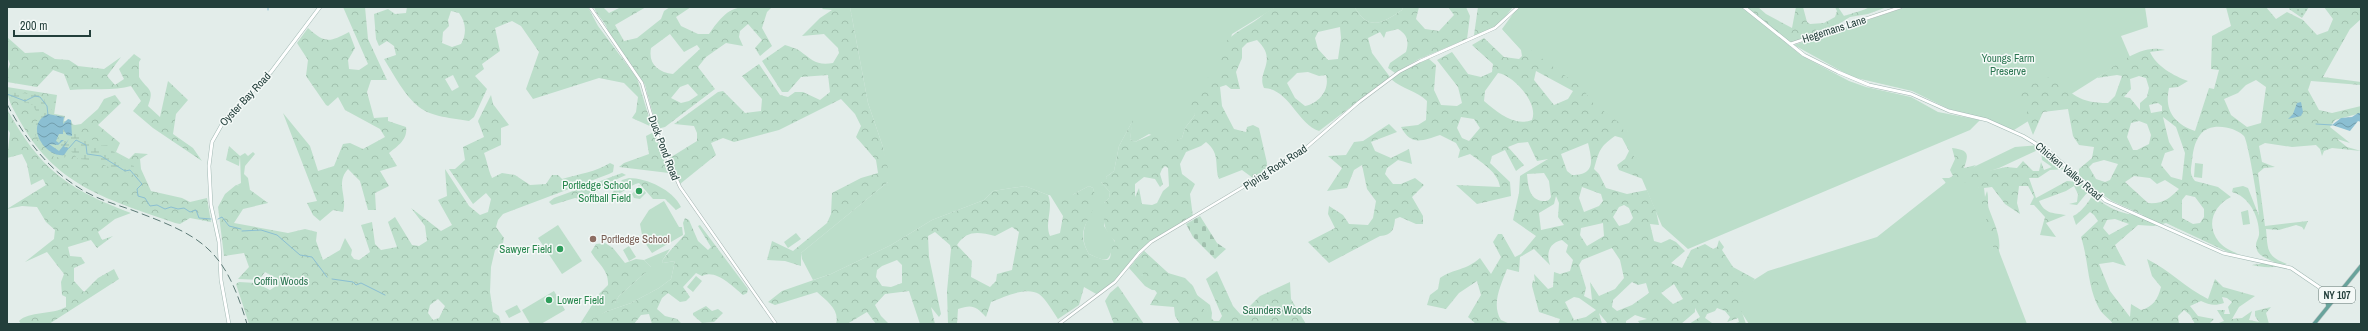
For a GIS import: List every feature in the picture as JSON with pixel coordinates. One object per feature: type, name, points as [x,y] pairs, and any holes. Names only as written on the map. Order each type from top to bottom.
[{"type":"main road","name":"Oyster Bay Road","points":[[229,324],[220,280],[219,242],[211,205],[209,166],[212,142],[225,119],[271,72],[320,7]]},
{"type":"main road","name":"Chicken Valley Road","points":[[1744,7],[1804,55],[1857,81],[1911,94],[1949,111],[1986,120],[2023,136],[2048,151],[2095,194],[2112,205],[2223,253],[2291,268],[2335,298]]},
{"type":"main road","name":"NY 107","points":[[2314,324],[2361,266]]},
{"type":"main road","points":[[2326,291],[2328,307]]},
{"type":"street","name":"Duck Pond Road","points":[[590,7],[642,83],[661,144],[680,189],[776,324]]},
{"type":"street","name":"Piping Rock Road","points":[[1059,324],[1116,282],[1148,244],[1300,153],[1359,102],[1399,72],[1420,61],[1495,28],[1518,7]]},
{"type":"street","name":"Hegemans Lane","points":[[1790,44],[1901,7]]},
{"type":"green space","points":[[343,7],[365,7],[368,39],[387,80],[371,80],[367,92],[374,118],[388,117],[388,121],[406,127],[406,131],[402,142],[389,153],[397,166],[380,171],[389,186],[375,193],[376,210],[368,210],[360,181],[348,169],[342,180],[344,201],[343,212],[333,210],[320,221],[313,215],[307,203],[317,201],[283,113],[310,146],[318,171],[334,166],[343,144],[350,143],[363,149],[385,137],[380,129],[345,110],[338,97],[328,106],[326,105],[306,76],[308,60],[297,43],[308,28],[319,37],[328,40],[337,38],[349,32],[355,48],[348,60],[349,69],[359,70],[368,64]]},
{"type":"green space","points":[[407,7],[588,7],[598,26],[637,78],[652,127],[632,118],[636,112],[638,97],[624,83],[599,78],[533,99],[526,89],[539,52],[521,26],[512,21],[495,28],[500,51],[482,64],[484,69],[475,76],[487,89],[474,117],[469,121],[442,117],[430,113],[419,107],[404,91],[384,59],[396,55],[394,46],[387,41],[379,46],[376,39],[374,14],[388,9],[395,14],[406,13]],"holes":[[[451,11],[459,13],[465,28],[461,44],[452,47],[442,43],[443,32],[449,26],[448,20]],[[453,75],[459,87],[452,91],[445,79]]]},
{"type":"green space","points":[[594,7],[603,7],[609,13],[621,7],[646,7],[615,25],[624,41],[637,38],[661,19],[664,11],[670,7],[691,7],[676,17],[681,26],[698,34],[709,34],[723,16],[736,8],[772,7],[767,12],[762,28],[772,46],[760,56],[755,48],[762,40],[748,24],[740,31],[739,37],[743,46],[726,43],[706,57],[698,67],[715,89],[665,127],[657,129],[645,85],[608,31]],"holes":[[[670,34],[684,52],[697,45],[700,49],[673,74],[663,71],[655,66],[650,54],[651,48]],[[688,84],[698,95],[689,101],[681,103],[671,98],[680,87]]]},
{"type":"green space","points":[[824,7],[850,7],[868,103],[883,147],[890,178],[888,182],[801,253],[801,266],[785,261],[767,260],[772,241],[793,251],[827,223],[831,214],[832,193],[861,178],[878,173],[876,160],[856,137],[861,126],[855,114],[841,99],[779,130],[734,142],[723,138],[711,143],[716,155],[680,184],[668,159],[697,141],[697,133],[694,126],[674,124],[718,92],[723,91],[745,113],[761,111],[762,99],[742,76],[759,64],[780,95],[788,97],[795,92],[803,92],[820,100],[830,92],[828,75],[801,77],[788,92],[782,92],[762,61],[785,45],[795,48],[811,60],[819,63],[833,63],[839,53],[838,48],[824,34],[802,36],[820,18],[832,10],[822,9]]},
{"type":"green space","points":[[850,7],[1276,7],[1232,34],[1221,77],[1194,109],[1195,115],[1185,128],[1182,138],[1174,143],[1171,143],[1165,142],[1149,134],[1135,142],[1130,139],[1132,122],[1119,146],[1114,171],[1106,177],[1108,182],[1101,182],[1110,192],[1109,198],[1104,203],[1104,226],[1115,242],[1107,259],[1101,259],[1089,254],[1083,235],[1093,205],[1093,188],[1089,186],[1072,195],[1063,196],[1048,195],[1025,186],[993,191],[984,200],[932,220],[891,245],[831,274],[813,280],[802,259],[801,253],[888,182],[883,147],[868,103]]},
{"type":"green space","points":[[1276,7],[1354,7],[1364,19],[1374,23],[1389,19],[1402,10],[1403,7],[1419,7],[1416,19],[1425,29],[1439,31],[1454,15],[1448,7],[1466,7],[1470,16],[1467,39],[1419,59],[1395,73],[1388,68],[1390,63],[1406,52],[1406,36],[1398,29],[1386,32],[1384,38],[1380,32],[1368,38],[1372,53],[1390,77],[1319,131],[1311,127],[1280,94],[1273,90],[1264,88],[1262,82],[1267,60],[1266,54],[1263,47],[1257,40],[1247,43],[1242,48],[1242,58],[1236,72],[1240,89],[1231,89],[1226,85],[1220,87],[1222,106],[1234,129],[1246,132],[1247,127],[1253,125],[1259,128],[1267,163],[1266,171],[1257,181],[1242,170],[1219,179],[1214,151],[1206,142],[1201,146],[1186,152],[1180,164],[1182,174],[1195,184],[1190,194],[1193,217],[1147,245],[1115,281],[1098,295],[1084,287],[1079,305],[1058,319],[1042,296],[1028,291],[1008,295],[991,302],[986,317],[974,307],[970,306],[958,309],[957,324],[948,324],[947,291],[951,249],[950,245],[935,232],[928,236],[929,257],[941,314],[939,317],[931,307],[935,324],[920,324],[909,291],[885,294],[875,305],[881,316],[889,324],[876,324],[867,312],[847,324],[836,324],[836,314],[832,306],[817,292],[775,305],[768,302],[782,291],[831,274],[891,245],[932,220],[984,200],[993,191],[1025,186],[1048,195],[1050,205],[1048,231],[1050,236],[1060,233],[1063,216],[1050,195],[1072,195],[1089,186],[1093,188],[1096,201],[1084,227],[1083,239],[1089,254],[1108,260],[1115,241],[1107,231],[1104,224],[1104,218],[1101,213],[1104,203],[1109,198],[1110,192],[1101,182],[1107,182],[1106,177],[1114,171],[1119,146],[1133,120],[1130,139],[1135,142],[1153,134],[1167,142],[1172,142],[1182,138],[1185,128],[1195,115],[1189,102],[1207,78],[1221,77],[1221,55],[1226,42],[1237,32]],"holes":[[[1340,27],[1341,38],[1338,59],[1328,60],[1318,49],[1315,38],[1318,32]],[[1308,72],[1319,76],[1326,75],[1327,85],[1323,95],[1315,102],[1305,106],[1295,98],[1287,83],[1297,73]],[[1165,166],[1168,168],[1169,186],[1163,191],[1157,203],[1152,205],[1142,204],[1139,188],[1135,197],[1135,184],[1144,177],[1155,179],[1160,187],[1163,184],[1160,174]],[[1012,227],[1019,232],[1012,270],[997,274],[996,281],[990,287],[971,277],[972,261],[957,245],[961,240],[973,233],[995,236]],[[897,260],[902,265],[902,283],[891,287],[882,286],[876,277],[877,270],[882,266]]]},
{"type":"green space","points":[[1354,7],[1403,7],[1402,10],[1389,19],[1374,23],[1364,19]]},
{"type":"green space","points":[[1478,7],[1513,7],[1498,26],[1478,36],[1474,35]]},
{"type":"green space","points":[[1518,7],[1742,7],[1802,56],[1849,81],[1866,87],[1911,97],[1938,112],[1980,120],[1970,130],[1688,249],[1662,226],[1620,127],[1591,105],[1578,89],[1530,59],[1502,29]]},
{"type":"green space","points":[[1745,7],[1758,7],[1766,14],[1792,28],[1796,7],[1803,7],[1807,22],[1810,24],[1824,23],[1835,17],[1837,11],[1835,7],[1838,7],[1844,16],[1869,7],[1887,7],[1868,14],[1850,17],[1827,31],[1790,43]]},
{"type":"green space","name":"Youngs Farm Preserve","points":[[1906,7],[2145,7],[2148,27],[2121,36],[2130,57],[2014,130],[1984,118],[1949,109],[1912,91],[1852,77],[1794,45]]},
{"type":"green space","points":[[2226,7],[2266,7],[2276,19],[2287,12],[2303,20],[2317,35],[2328,31],[2333,19],[2324,7],[2361,7],[2361,19],[2350,29],[2323,77],[2361,82],[2361,85],[2311,81],[2308,90],[2319,110],[2332,113],[2361,106],[2361,113],[2335,120],[2330,127],[2350,143],[2337,139],[2347,147],[2361,151],[2332,148],[2324,151],[2322,156],[2320,149],[2316,145],[2292,147],[2265,143],[2259,146],[2262,162],[2275,167],[2264,168],[2258,173],[2265,226],[2308,221],[2304,230],[2302,227],[2296,225],[2279,230],[2266,229],[2269,251],[2275,258],[2287,264],[2274,267],[2261,267],[2252,265],[2274,262],[2262,256],[2258,252],[2256,244],[2259,235],[2259,228],[2255,215],[2244,198],[2232,192],[2233,188],[2243,186],[2248,188],[2259,216],[2246,140],[2240,133],[2228,128],[2209,128],[2200,135],[2196,141],[2191,174],[2195,181],[2218,187],[2231,197],[2216,210],[2212,222],[2215,236],[2219,242],[2238,254],[2230,253],[2166,223],[2154,226],[2138,225],[2115,245],[2126,266],[2113,262],[2099,264],[2110,291],[2130,317],[2131,304],[2141,310],[2145,309],[2152,305],[2157,299],[2160,291],[2161,287],[2152,276],[2147,259],[2163,268],[2192,290],[2208,299],[2215,279],[2223,287],[2255,296],[2239,307],[2232,319],[2242,318],[2252,311],[2249,320],[2259,322],[2255,316],[2255,311],[2271,307],[2266,313],[2269,324],[2216,324],[2224,321],[2217,310],[2225,310],[2224,314],[2230,314],[2228,307],[2232,302],[2227,298],[2222,297],[2224,303],[2218,305],[2212,305],[2201,301],[2190,306],[2198,316],[2214,319],[2209,324],[2195,324],[2190,315],[2184,310],[2178,316],[2179,324],[2113,324],[2101,312],[2096,302],[2090,284],[2086,255],[2081,237],[2098,221],[2090,212],[2076,225],[2073,216],[2086,205],[2094,190],[2086,194],[2077,205],[2069,204],[2077,202],[2078,194],[2074,186],[2066,191],[2039,201],[2047,211],[2066,215],[2046,223],[2056,237],[2040,235],[2045,217],[2034,205],[2030,205],[2034,197],[2028,186],[2019,186],[2017,203],[2020,214],[2005,204],[1992,187],[1984,188],[1985,197],[1987,191],[1988,207],[1998,234],[1999,246],[1996,258],[1978,187],[1970,182],[1946,183],[1942,178],[1949,178],[1953,176],[1950,170],[1955,159],[1952,148],[1965,152],[1967,159],[1964,168],[1976,165],[1964,176],[2006,167],[2017,168],[2023,161],[2033,171],[2039,171],[2041,162],[2044,170],[2052,167],[2042,160],[2041,151],[2060,167],[2066,169],[2050,170],[2038,178],[2029,178],[2036,198],[2067,181],[2079,182],[2083,186],[2079,175],[2079,169],[2092,158],[2094,147],[2079,145],[2073,136],[2068,109],[2043,112],[2033,135],[2026,117],[2029,101],[2012,93],[2054,75],[2071,93],[2090,101],[2108,103],[2115,96],[2122,76],[2117,75],[2097,78],[2120,62],[2138,53],[2156,49],[2165,50],[2150,52],[2156,62],[2166,70],[2188,81],[2178,87],[2169,88],[2169,109],[2176,120],[2195,131],[2209,88],[2214,89],[2219,70],[2211,69],[2212,36],[2231,26]],"holes":[[[2139,76],[2146,78],[2149,88],[2147,97],[2140,103],[2140,110],[2130,98],[2124,97],[2131,89],[2130,79]],[[2256,80],[2266,87],[2261,123],[2247,127],[2231,115],[2224,99],[2238,93],[2246,85]],[[2158,103],[2162,106],[2162,111],[2151,113],[2149,105]],[[2163,117],[2176,127],[2185,153],[2182,180],[2171,177],[2161,165],[2165,153],[2174,150],[2169,142]],[[2139,121],[2147,124],[2151,135],[2149,144],[2137,150],[2133,150],[2127,137],[2131,123]],[[2104,160],[2118,164],[2110,180],[2105,182],[2096,179],[2089,167],[2093,163]],[[2134,176],[2150,178],[2157,184],[2165,180],[2179,189],[2172,196],[2162,202],[2148,203],[2125,182]],[[2100,193],[2112,201],[2143,215],[2123,213],[2095,197]],[[2186,195],[2195,197],[2204,209],[2204,217],[2200,223],[2193,224],[2182,218],[2182,200]],[[2115,219],[2129,224],[2109,235],[2103,228],[2107,220]]]},
{"type":"green space","points":[[2290,7],[2309,7],[2302,18],[2289,9]]},
{"type":"green space","points":[[1502,29],[1582,88],[1594,104],[1621,124],[1643,179],[1619,170],[1617,165],[1625,159],[1629,151],[1622,138],[1615,136],[1600,150],[1594,169],[1599,174],[1606,188],[1627,194],[1647,190],[1656,211],[1659,225],[1650,224],[1654,241],[1661,243],[1670,239],[1676,242],[1685,251],[1671,263],[1682,268],[1691,250],[1705,244],[1713,249],[1717,247],[1719,240],[1724,247],[1722,250],[1733,267],[1755,279],[1742,291],[1738,299],[1746,324],[1733,324],[1739,322],[1738,318],[1727,322],[1730,317],[1725,311],[1717,308],[1715,311],[1707,314],[1705,318],[1712,323],[1718,324],[1689,324],[1700,317],[1695,308],[1695,312],[1681,324],[1640,324],[1638,321],[1647,319],[1635,315],[1626,321],[1626,324],[1608,324],[1599,313],[1602,324],[1558,324],[1560,319],[1539,312],[1532,286],[1533,280],[1535,282],[1534,274],[1548,289],[1553,287],[1554,272],[1560,274],[1570,271],[1573,260],[1566,252],[1568,245],[1562,240],[1551,246],[1548,256],[1550,265],[1534,249],[1520,257],[1519,272],[1507,269],[1498,294],[1497,308],[1501,320],[1510,324],[1476,324],[1468,317],[1481,295],[1477,281],[1459,293],[1446,309],[1427,305],[1430,295],[1438,289],[1440,278],[1450,272],[1470,265],[1480,258],[1491,274],[1501,257],[1493,242],[1498,234],[1502,234],[1515,257],[1521,254],[1536,236],[1513,220],[1519,193],[1520,176],[1548,159],[1537,161],[1528,142],[1518,143],[1508,147],[1524,165],[1516,171],[1505,150],[1492,156],[1490,163],[1510,182],[1511,196],[1477,204],[1456,185],[1500,187],[1499,182],[1493,172],[1470,154],[1458,158],[1460,150],[1456,143],[1440,135],[1422,140],[1409,137],[1401,127],[1418,125],[1426,120],[1427,101],[1391,79],[1409,67],[1429,59],[1436,65],[1434,90],[1441,105],[1457,106],[1462,103],[1458,87],[1437,60],[1452,52],[1468,74],[1481,77],[1492,72],[1493,64],[1472,45],[1484,38],[1504,57],[1519,59],[1522,56],[1521,50]],"holes":[[[1536,71],[1573,91],[1568,99],[1554,105],[1534,80]],[[1498,73],[1511,79],[1517,84],[1528,98],[1532,106],[1533,113],[1532,120],[1525,122],[1512,120],[1500,114],[1484,101],[1485,91]],[[1461,117],[1474,119],[1480,128],[1469,141],[1462,138],[1457,128]],[[1588,143],[1591,155],[1589,169],[1580,174],[1572,175],[1567,171],[1561,154]],[[1544,173],[1549,181],[1551,197],[1548,200],[1538,200],[1532,195],[1527,174]],[[1582,187],[1601,194],[1603,201],[1599,206],[1584,212],[1579,198]],[[1556,196],[1559,203],[1558,217],[1564,225],[1541,230],[1539,213],[1554,204]],[[1624,205],[1629,208],[1633,218],[1629,223],[1619,226],[1613,217],[1619,207]],[[1603,223],[1604,236],[1587,246],[1580,235],[1581,228]],[[1612,248],[1620,260],[1624,278],[1615,289],[1599,296],[1590,282],[1592,300],[1584,296],[1586,288],[1579,265],[1582,260]],[[1632,282],[1638,285],[1646,283],[1649,293],[1632,305],[1617,311],[1612,307],[1613,300]],[[1674,284],[1683,299],[1673,304],[1661,293]],[[1574,297],[1579,298],[1596,310],[1586,317],[1574,320],[1565,302]]]},
{"type":"green space","points":[[7,37],[25,53],[43,52],[55,59],[69,60],[78,66],[104,69],[121,57],[107,76],[115,85],[124,79],[119,69],[134,54],[141,59],[139,62],[139,77],[151,93],[148,106],[160,117],[168,81],[188,100],[176,114],[173,134],[193,148],[202,161],[153,128],[133,111],[141,101],[131,86],[125,88],[70,90],[64,74],[53,70],[37,87],[7,82],[7,72],[10,64],[7,56]]},
{"type":"green space","points":[[7,87],[57,95],[54,115],[43,116],[75,125],[81,124],[98,109],[104,99],[115,95],[121,103],[98,125],[120,143],[116,152],[129,159],[135,153],[148,154],[140,159],[141,169],[151,191],[182,198],[190,202],[207,198],[211,222],[190,218],[180,224],[175,223],[107,198],[68,177],[35,145],[11,105]]},
{"type":"green space","points":[[7,91],[35,94],[40,96],[44,98],[47,108],[52,100],[55,100],[50,113],[65,116],[64,121],[71,120],[73,126],[76,135],[84,132],[84,138],[93,140],[95,146],[107,145],[123,162],[134,166],[134,176],[127,172],[114,170],[97,162],[78,159],[71,151],[64,158],[54,157],[36,138],[34,130],[39,116],[32,104],[10,99]],"holes":[[[48,114],[64,117],[63,124],[73,126],[72,136],[63,129],[56,141],[59,143],[64,140],[60,144],[52,146],[49,144],[55,151],[59,151],[68,140],[64,147],[69,147],[66,154],[56,154],[37,137],[37,130],[41,121]]]},
{"type":"green space","name":"Coffin Woods","points":[[491,95],[493,104],[509,125],[501,128],[501,145],[484,153],[492,178],[502,173],[515,175],[530,185],[546,184],[552,175],[558,175],[562,179],[593,171],[610,163],[614,165],[613,172],[609,174],[503,214],[498,220],[496,227],[504,238],[503,243],[495,250],[491,267],[490,292],[493,312],[499,316],[501,324],[249,324],[236,284],[239,282],[256,283],[270,290],[276,286],[276,278],[265,272],[259,280],[238,279],[249,267],[244,253],[224,256],[218,207],[225,194],[236,185],[246,187],[268,203],[243,209],[234,223],[288,233],[305,229],[317,232],[316,241],[323,260],[340,250],[345,238],[352,250],[351,255],[354,259],[359,260],[370,252],[361,225],[372,222],[375,244],[381,250],[397,247],[388,222],[395,217],[412,245],[419,246],[427,241],[425,226],[411,208],[441,231],[452,225],[438,200],[447,196],[445,169],[469,206],[480,215],[488,212],[491,199],[486,193],[473,204],[449,169],[455,169],[465,160],[463,147],[484,137],[478,121]],"holes":[[[438,299],[445,306],[439,318],[433,320],[428,313],[430,305]]]},
{"type":"green space","points":[[7,109],[31,147],[57,174],[89,195],[131,213],[115,219],[98,232],[102,240],[113,236],[97,248],[91,240],[68,247],[70,256],[81,257],[85,263],[74,268],[74,281],[84,292],[98,278],[114,269],[119,279],[49,324],[21,324],[19,321],[35,314],[54,311],[66,307],[66,297],[62,295],[61,282],[64,274],[47,252],[25,262],[54,239],[55,230],[46,222],[37,207],[22,206],[7,209],[46,185],[43,179],[31,185],[27,164],[22,154],[7,158],[10,133],[7,128]]},
{"type":"green space","points":[[1389,124],[1397,132],[1371,142],[1375,151],[1391,158],[1409,149],[1412,164],[1398,160],[1387,168],[1385,174],[1393,184],[1401,184],[1415,178],[1424,185],[1412,197],[1423,216],[1423,224],[1416,224],[1400,217],[1395,219],[1393,229],[1390,233],[1380,236],[1329,263],[1308,242],[1335,228],[1328,214],[1329,206],[1343,215],[1349,224],[1368,225],[1373,218],[1376,201],[1367,189],[1362,165],[1354,170],[1347,188],[1327,191],[1342,168],[1328,156],[1346,155],[1354,142],[1363,141]]},
{"type":"green space","points":[[654,132],[669,173],[619,167],[624,163],[649,154],[646,136]]},
{"type":"green space","points":[[2039,145],[2042,148],[1999,168],[1975,176],[2000,254],[2027,324],[1749,324],[1730,295],[1768,271],[1877,237],[1953,177],[2015,147]]},
{"type":"green space","points":[[229,146],[240,156],[239,166],[226,160]]},
{"type":"green space","points":[[253,152],[255,154],[245,166],[244,174],[248,178],[250,190],[237,185],[241,183],[240,156],[245,153],[248,156]]},
{"type":"green space","points":[[2195,163],[2203,164],[2202,178],[2194,177]]},
{"type":"green space","points":[[622,173],[626,175],[606,184],[586,200],[575,198],[552,205],[549,202],[554,198]]},
{"type":"green space","points":[[629,178],[644,180],[659,186],[672,195],[681,207],[676,210],[665,199],[653,199],[639,183],[632,185],[618,194],[614,195],[612,193],[622,180]]},
{"type":"green space","name":"Portledge School Softball Field","points":[[639,185],[646,193],[640,199],[634,198],[632,194]]},
{"type":"green space","points":[[664,201],[679,227],[682,227],[683,235],[652,253],[643,240],[640,224],[649,210]]},
{"type":"green space","points":[[2248,210],[2250,224],[2243,225],[2241,212]]},
{"type":"green space","points":[[1200,216],[1217,243],[1226,249],[1215,259],[1193,237],[1186,224]]},
{"type":"green space","points":[[685,218],[689,220],[698,241],[708,250],[711,247],[698,226],[700,225],[748,289],[747,293],[743,295],[729,283],[713,275],[707,274],[702,276],[696,273],[683,287],[690,297],[686,301],[680,302],[668,293],[662,298],[657,309],[665,316],[677,319],[682,324],[652,324],[649,314],[641,315],[634,324],[583,324],[605,312],[631,303],[659,288],[671,279],[675,261],[663,263],[662,261],[685,234],[683,223]]},
{"type":"green space","name":"Sawyer Field","points":[[558,225],[582,261],[562,274],[538,238]]},
{"type":"green space","points":[[796,233],[801,239],[788,248],[784,242]]},
{"type":"green space","points":[[605,243],[613,248],[625,263],[636,259],[644,260],[651,267],[651,273],[645,273],[619,296],[615,303],[603,307],[604,296],[599,294],[608,285],[607,275],[591,252],[596,244]]},
{"type":"green space","points":[[629,246],[636,257],[629,261],[623,250]]},
{"type":"green space","points":[[670,249],[662,261],[663,263],[675,261],[671,279],[659,288],[631,303],[605,312],[594,320],[580,324],[599,294],[615,303],[619,296],[645,273],[651,273],[651,267],[644,260]]},
{"type":"green space","name":"Saunders Woods","points":[[1144,251],[1168,273],[1210,305],[1212,313],[1211,323],[1171,291],[1152,290],[1145,286],[1129,268]]},
{"type":"green space","points":[[1144,251],[1168,273],[1185,278],[1193,286],[1205,312],[1214,321],[1219,321],[1222,316],[1206,279],[1217,271],[1233,306],[1241,315],[1260,296],[1290,282],[1291,299],[1306,324],[1180,324],[1175,316],[1174,307],[1150,305],[1157,293],[1134,262]]},
{"type":"green space","points":[[696,276],[702,281],[693,292],[687,287]]},
{"type":"green space","points":[[1118,286],[1144,324],[1114,324],[1105,301],[1110,293]]},
{"type":"green space","name":"Lower Field","points":[[554,291],[565,310],[541,324],[530,324],[522,310]]},
{"type":"green space","points":[[517,305],[521,312],[509,318],[505,311]]},
{"type":"green space","points":[[706,306],[712,311],[718,309],[723,313],[714,322],[702,323],[693,315],[693,313]]},
{"type":"water","points":[[2301,102],[2303,112],[2301,116],[2288,119],[2293,114],[2297,103]]},
{"type":"water","points":[[2358,113],[2361,113],[2361,122],[2358,121],[2350,131],[2332,125],[2341,118],[2352,117]]},
{"type":"water","points":[[48,114],[64,117],[63,124],[68,119],[71,120],[72,136],[67,135],[63,129],[63,134],[59,134],[56,141],[59,143],[61,140],[64,140],[58,145],[49,144],[59,151],[69,139],[64,147],[69,148],[64,155],[57,155],[50,151],[44,146],[37,133],[37,125],[41,119]]},
{"type":"waterway","points":[[7,94],[25,101],[35,96],[40,97],[47,106],[48,115]]},
{"type":"waterway","points":[[2316,124],[2332,125]]},
{"type":"waterway","points":[[69,148],[76,140],[86,145],[87,154],[101,156],[125,171],[130,170],[142,184],[137,189],[138,196],[145,198],[150,206],[157,205],[165,209],[171,207],[178,209],[184,208],[190,212],[196,210],[199,218],[211,219]]},
{"type":"waterway","points":[[218,219],[222,217],[229,226],[241,229]]},
{"type":"waterway","points":[[242,231],[261,230],[277,235],[300,255],[312,257],[327,277]]},
{"type":"waterway","points":[[332,279],[353,282],[356,285],[361,283],[385,295]]},
{"type":"railway","points":[[7,104],[30,142],[49,164],[71,183],[106,201],[175,227],[206,247],[219,260],[229,277],[247,324]]},
{"type":"place","name":"Portledge School Softball Field","points":[[639,191]]},
{"type":"place","name":"Portledge School","points":[[593,239]]},
{"type":"place","name":"Sawyer Field","points":[[560,249]]},
{"type":"place","name":"Lower Field","points":[[549,300]]}]
